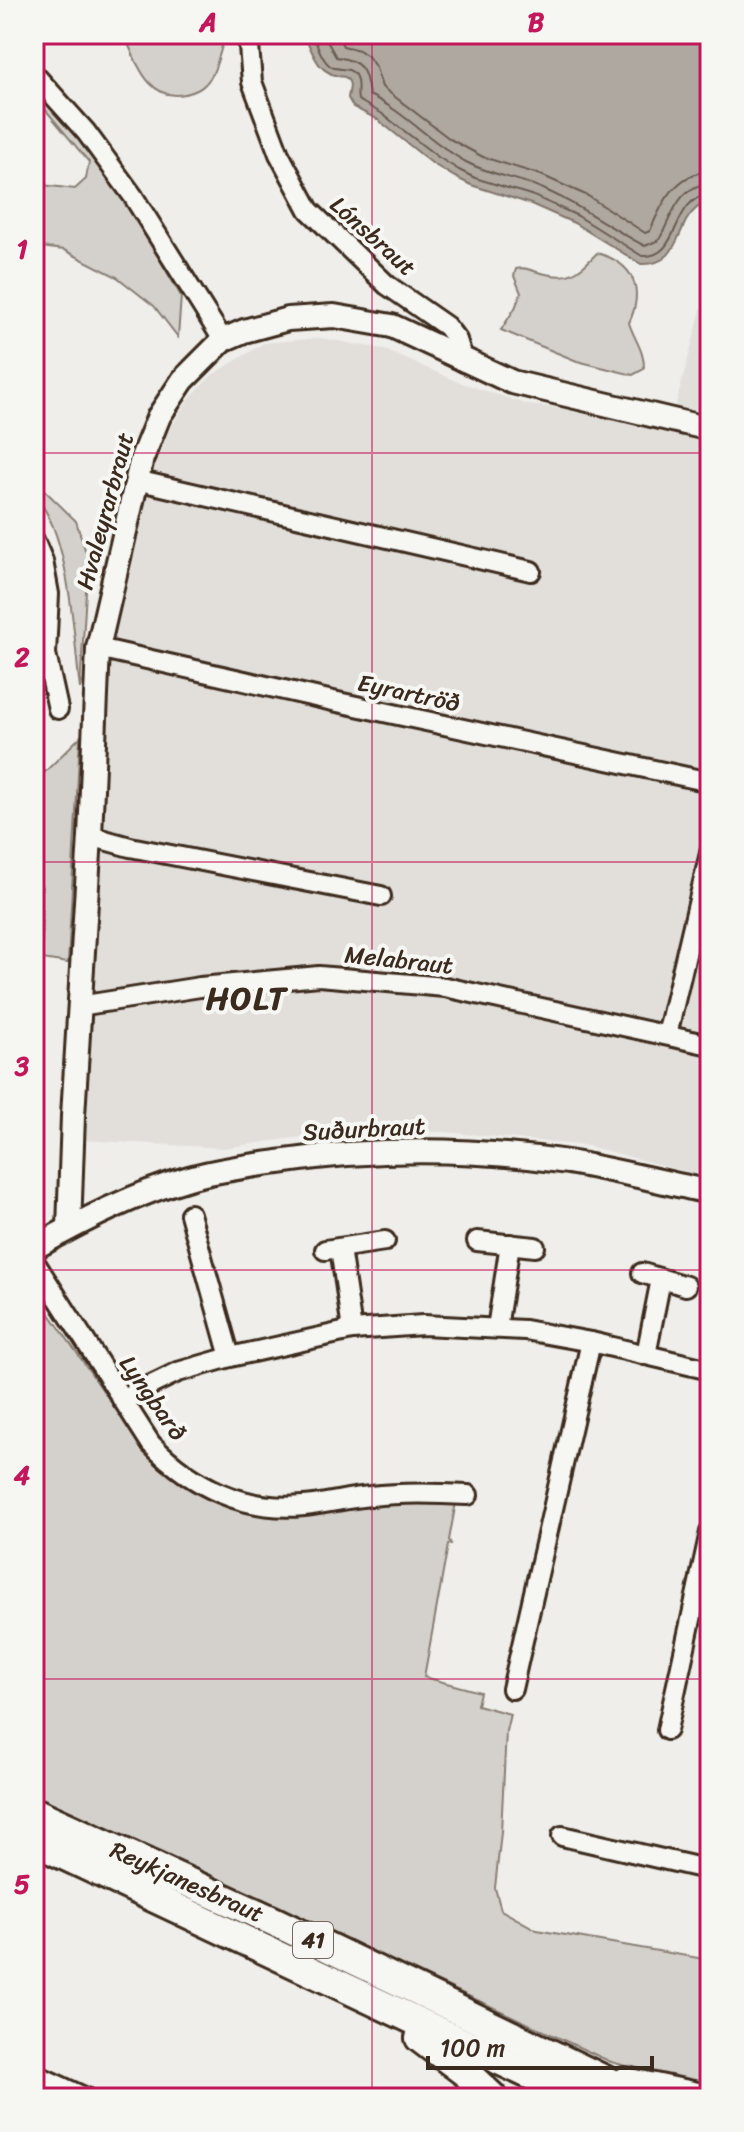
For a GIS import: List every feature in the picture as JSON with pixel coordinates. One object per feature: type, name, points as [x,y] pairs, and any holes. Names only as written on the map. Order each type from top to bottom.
[{"type":"highway","name":"Reykjanesbraut","points":[[34,1812],[273,1921],[584,2086]]},
{"type":"highway","name":"Reykjanesbraut","points":[[34,1841],[368,2000],[584,2086],[642,2098]]},
{"type":"highway","points":[[368,2000],[449,2058],[493,2098]]},
{"type":"highway","points":[[584,2086],[702,2098]]},
{"type":"street","name":"Lónsbraut","points":[[248,34],[252,82],[279,154],[309,210],[387,285],[446,326],[457,340],[464,362]]},
{"type":"street","points":[[34,74],[112,166],[223,340]]},
{"type":"street","name":"Hvaleyrarbraut","points":[[69,1228],[98,648],[136,480],[149,437],[171,397],[196,365],[223,340],[266,323],[344,317],[392,326],[512,382],[710,429]]},
{"type":"street","points":[[136,480],[531,571]]},
{"type":"street","points":[[34,540],[43,561],[49,594],[46,654],[58,709]]},
{"type":"street","name":"Eyrartröð","points":[[98,648],[710,782]]},
{"type":"street","points":[[90,836],[130,847],[381,896]]},
{"type":"street","points":[[667,1035],[710,853]]},
{"type":"street","name":"Melabraut","points":[[79,1006],[200,987],[319,976],[445,987],[710,1045]]},
{"type":"street","name":"Suðurbraut","points":[[34,1248],[131,1198],[190,1178],[302,1158],[374,1151],[461,1152],[556,1161],[710,1192]]},
{"type":"street","points":[[190,1214],[230,1357]]},
{"type":"street","points":[[352,1330],[333,1249],[385,1241]]},
{"type":"street","points":[[477,1241],[535,1247]]},
{"type":"street","points":[[497,1328],[510,1244]]},
{"type":"street","name":"Lyngbarð","points":[[34,1261],[151,1444],[177,1469],[209,1488],[248,1503],[285,1507],[403,1493],[468,1495]]},
{"type":"street","points":[[642,1273],[686,1286]]},
{"type":"street","points":[[646,1355],[661,1279]]},
{"type":"street","points":[[122,1399],[178,1372],[230,1357],[352,1330],[423,1325],[497,1328],[591,1342],[710,1370]]},
{"type":"street","points":[[512,1689],[591,1342]]},
{"type":"street","points":[[667,1730],[710,1532]]},
{"type":"street","points":[[562,1836],[710,1870]]},
{"type":"street","points":[[34,2074],[86,2098]]},
{"type":"shaded area","points":[[124,34],[226,34],[207,82],[189,93],[175,95],[164,93],[146,79]]},
{"type":"shaded area","points":[[34,78],[108,170],[181,296],[178,337],[154,306],[117,277],[64,250],[34,246],[34,184],[75,189],[86,179],[89,162],[34,96]]},
{"type":"shaded area","points":[[597,253],[609,257],[627,270],[635,288],[636,299],[629,323],[641,351],[644,369],[633,375],[577,361],[501,330],[521,293],[514,276],[516,269],[563,276],[583,267]]},
{"type":"shaded area","points":[[710,276],[710,1178],[588,1146],[445,1132],[342,1131],[224,1148],[80,1140],[106,666],[138,503],[160,444],[188,400],[211,376],[264,343],[320,338],[383,349],[456,381],[529,405],[672,419]]},
{"type":"shaded area","points":[[34,480],[76,521],[88,559],[80,689],[63,559],[56,533],[34,496]]},
{"type":"shaded area","points":[[80,737],[68,963],[42,959],[42,888],[34,866],[34,780]]},
{"type":"shaded area","points":[[34,1291],[149,1457],[197,1489],[242,1502],[459,1486],[449,1540],[451,1544],[448,1545],[424,1677],[480,1692],[477,1705],[510,1714],[506,1731],[495,1888],[501,1910],[537,1930],[710,1960],[710,2020],[707,2031],[710,2033],[710,2088],[611,2062],[34,1795]]},
{"type":"water","points":[[304,34],[710,34],[710,200],[691,214],[666,257],[641,264],[574,223],[531,204],[471,185],[433,164],[377,119],[353,107],[348,98],[350,86],[347,79],[323,68],[314,57]]},
{"type":"district","name":"HOLT","points":[[247,998]]}]
